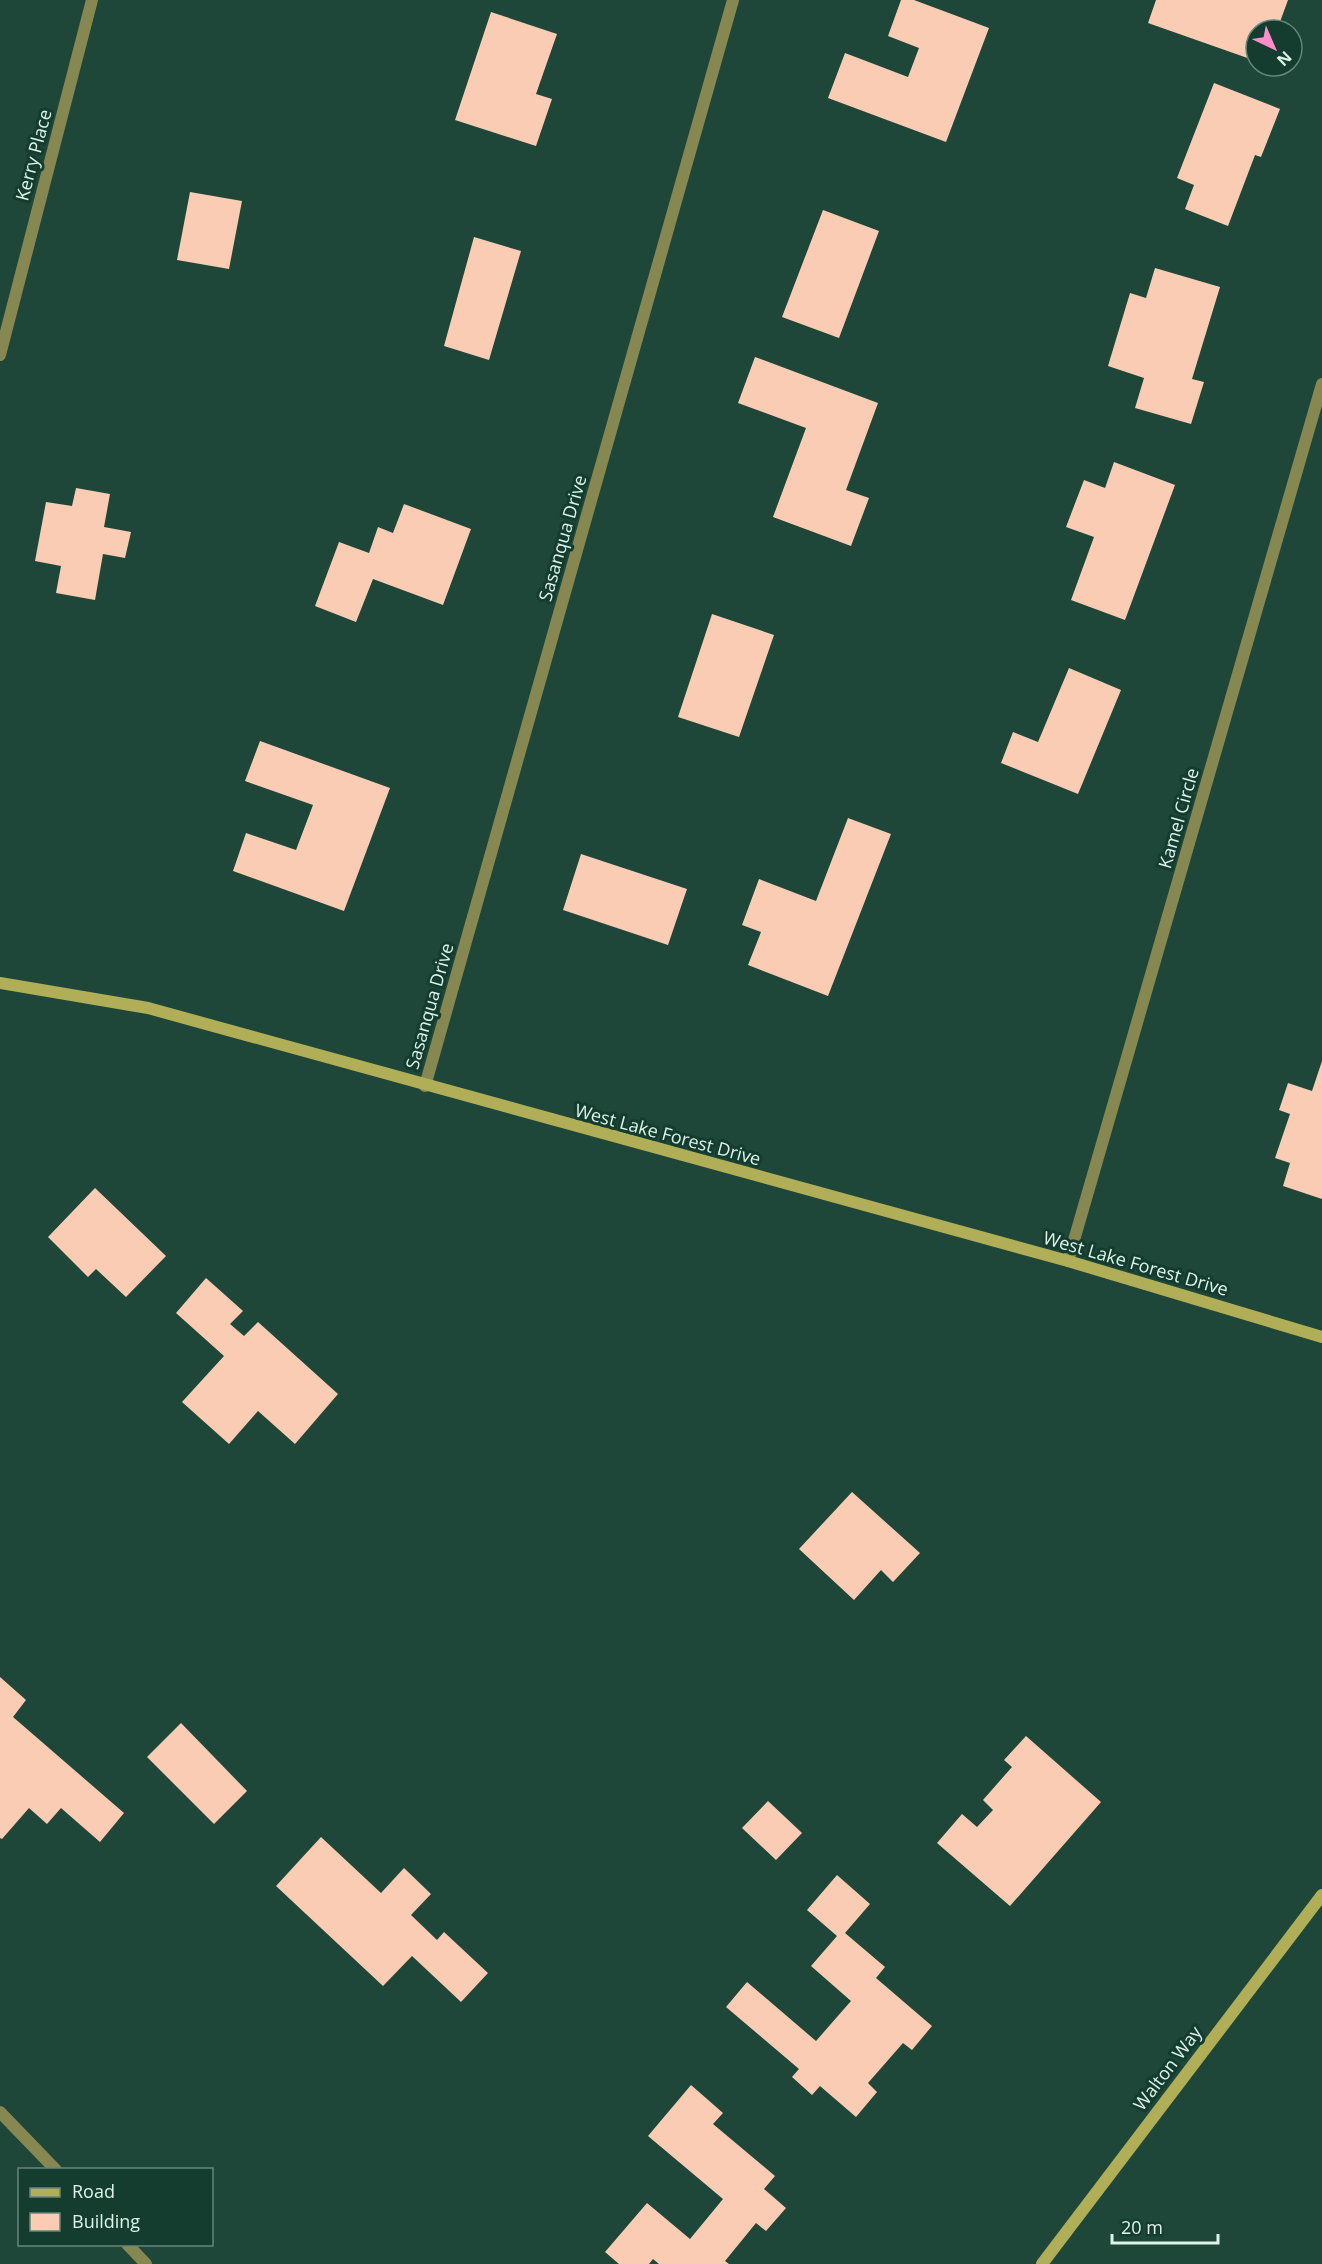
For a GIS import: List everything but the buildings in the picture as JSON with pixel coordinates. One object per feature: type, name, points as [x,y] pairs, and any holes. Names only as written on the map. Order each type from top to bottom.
[{"type":"street","name":"Kerry Place","points":[[0,355],[92,0]]},
{"type":"street","name":"Sasanqua Drive","points":[[425,1086],[733,0]]},
{"type":"street","name":"Kamel Circle","points":[[1068,1261],[1322,384]]},
{"type":"street","name":"West Lake Forest Drive","points":[[0,983],[148,1008],[1068,1261],[1322,1337]]},
{"type":"street","name":"Walton Way","points":[[1042,2264],[1322,1895]]},
{"type":"street","points":[[0,2112],[55,2168]]},
{"type":"street","points":[[129,2246],[146,2264]]}]
